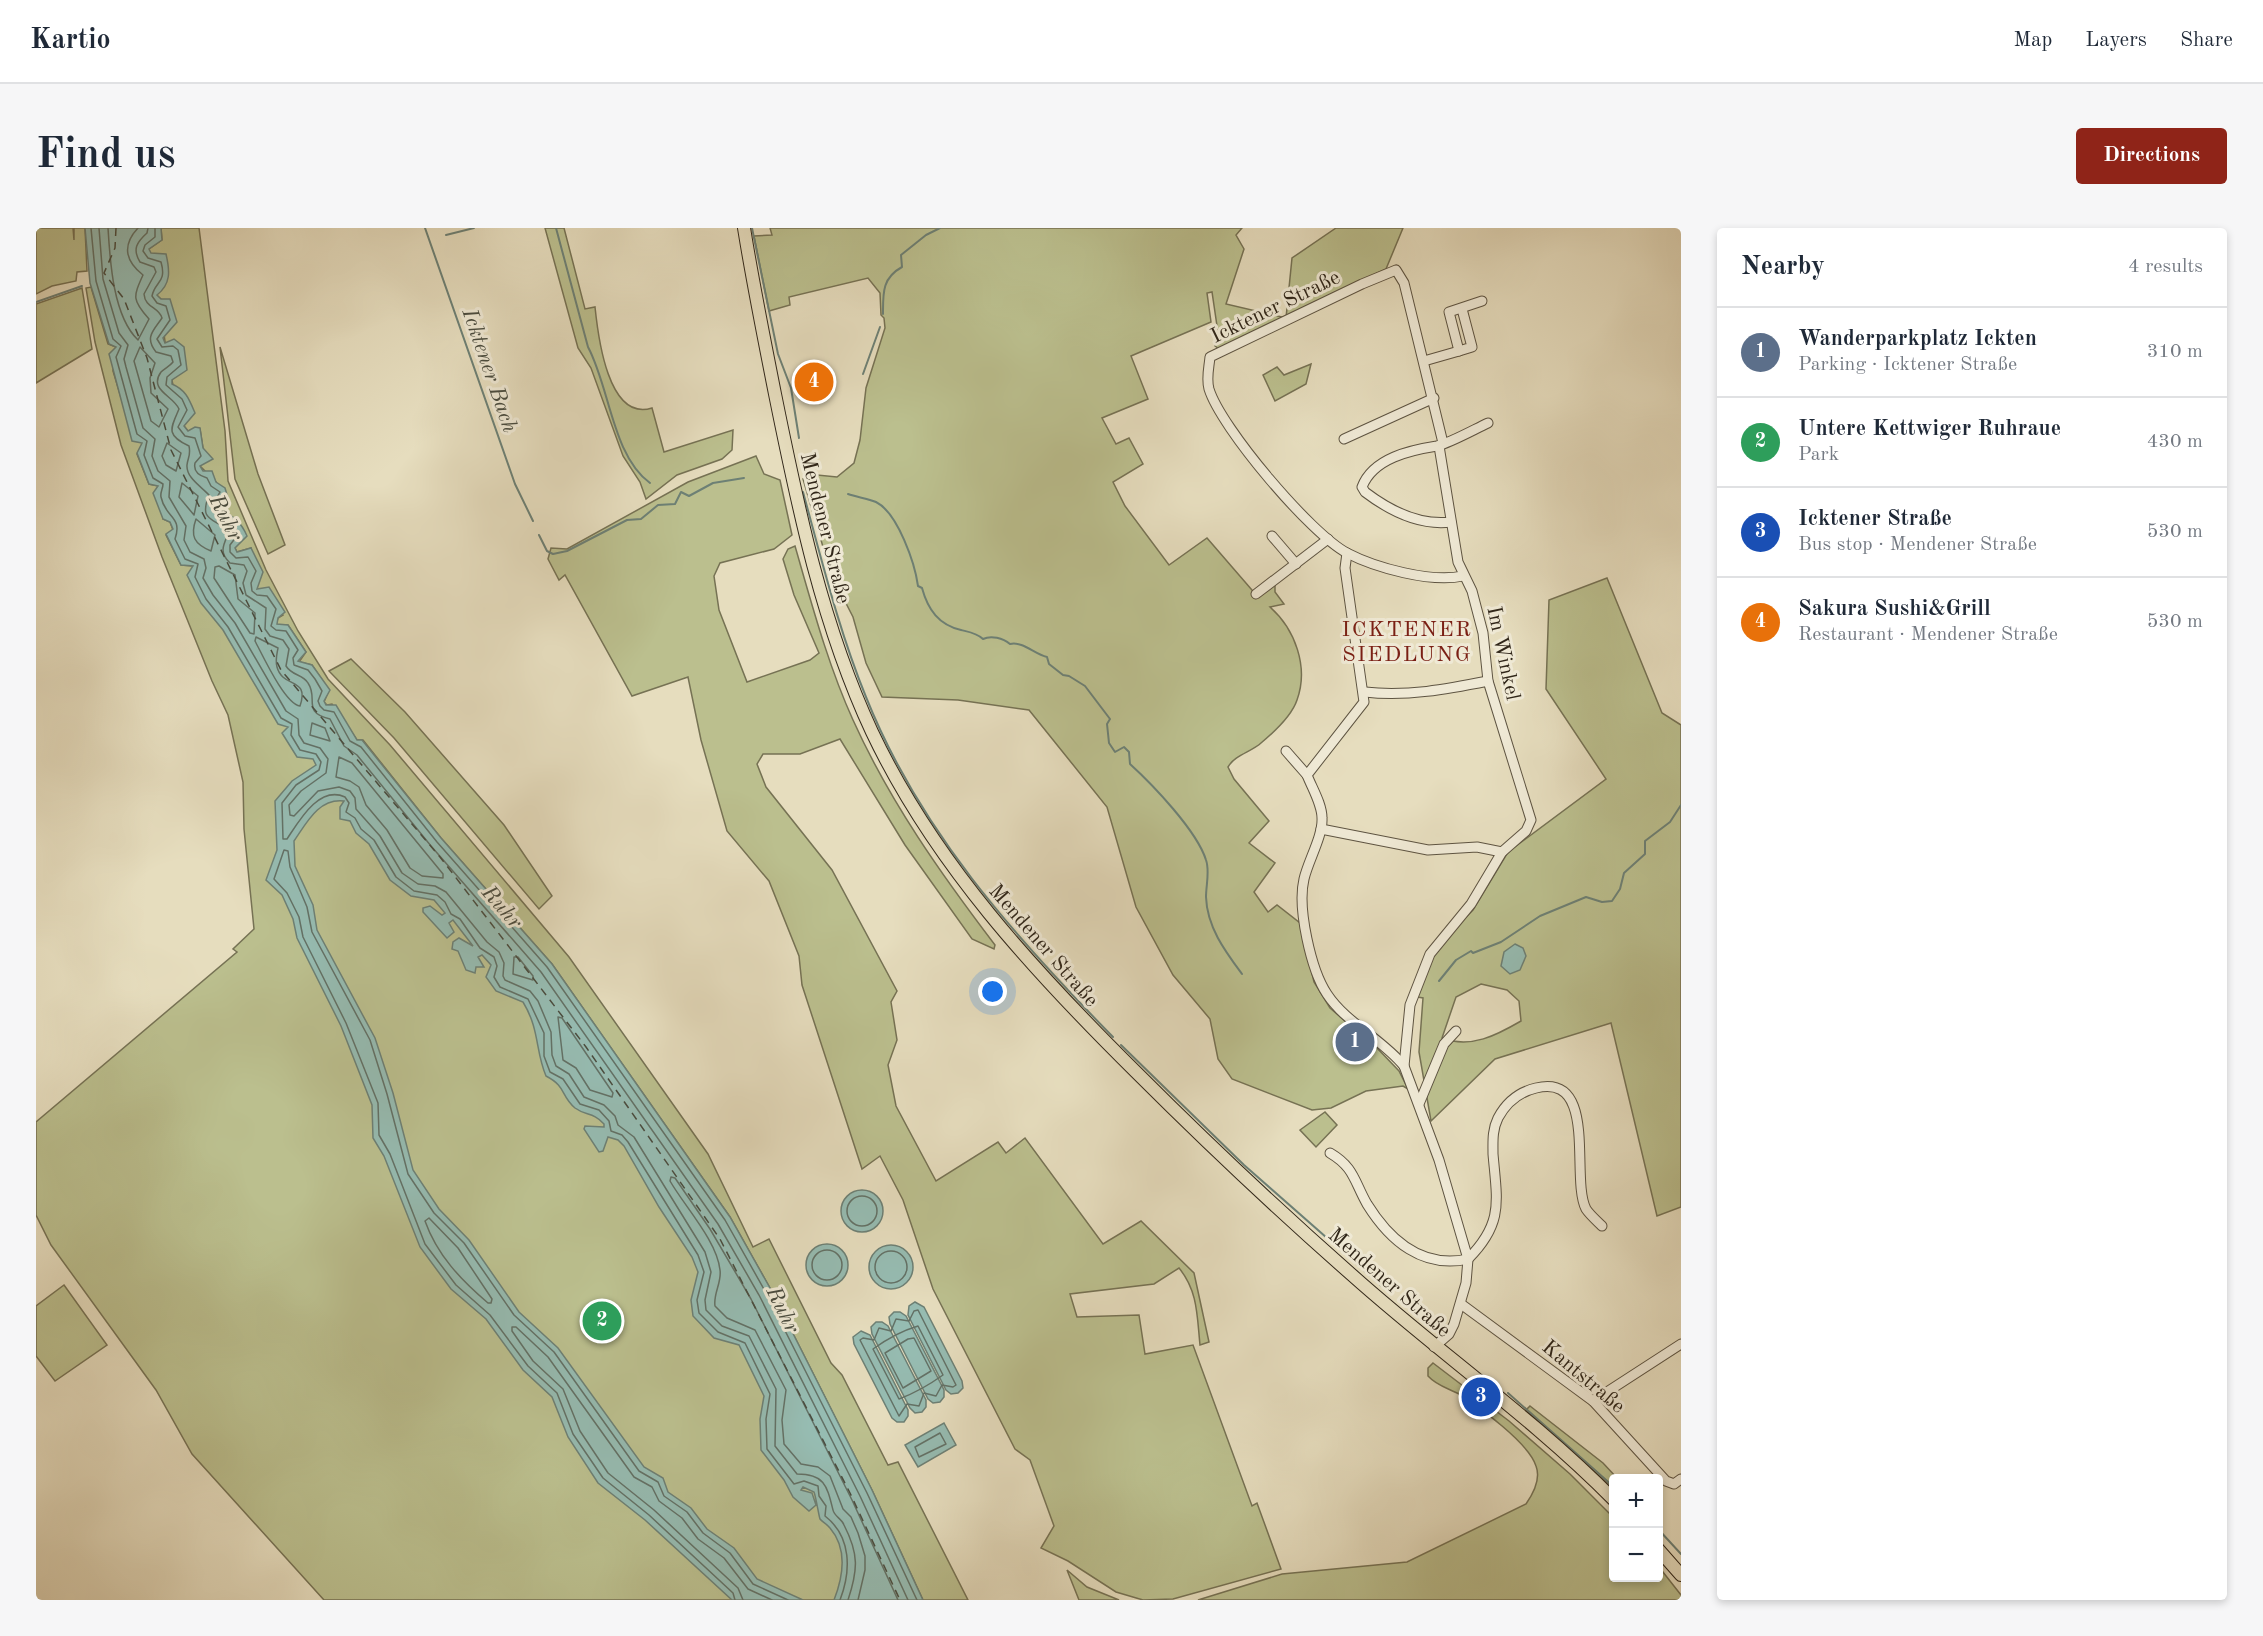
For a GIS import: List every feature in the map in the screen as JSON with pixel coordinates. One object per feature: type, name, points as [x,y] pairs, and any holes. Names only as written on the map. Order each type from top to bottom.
[{"type":"main road","name":"Mendener Straße","points":[[744,228],[790,473],[821,592],[840,654],[872,731],[902,790],[941,851],[984,908],[1074,1010],[1286,1217],[1434,1347],[1556,1445],[1609,1495]]},
{"type":"main road","points":[[1663,1554],[1681,1575]]},
{"type":"street","name":"Im Winkel","points":[[1396,270],[1404,283],[1434,398],[1451,522],[1463,576],[1472,593],[1483,633],[1488,681],[1531,820],[1526,831],[1502,852]]},
{"type":"street","name":"Icktener Straße","points":[[1396,270],[1210,357],[1209,387],[1225,419],[1246,451],[1328,539],[1347,553],[1409,573],[1446,577],[1463,576]]},
{"type":"street","points":[[1424,361],[1460,351],[1449,312],[1482,301]]},
{"type":"street","points":[[1344,439],[1434,398]]},
{"type":"street","points":[[1451,522],[1427,522],[1398,513],[1371,497],[1362,487],[1374,470],[1384,463],[1418,448],[1441,444],[1482,422]]},
{"type":"street","points":[[1272,536],[1296,564]]},
{"type":"street","points":[[1256,594],[1328,539]]},
{"type":"street","points":[[1307,775],[1364,702],[1365,692],[1346,568],[1347,553]]},
{"type":"street","points":[[1365,692],[1392,694],[1420,692],[1488,681]]},
{"type":"street","points":[[1286,751],[1307,775],[1323,816],[1322,829],[1304,879],[1301,898],[1314,970],[1326,994],[1337,1007],[1404,1066],[1458,1218],[1468,1258],[1461,1304],[1449,1334],[1434,1347]]},
{"type":"street","points":[[1322,829],[1428,850],[1477,847],[1502,852],[1471,904],[1434,948],[1419,975],[1410,1005],[1404,1066]]},
{"type":"street","points":[[1419,1104],[1444,1044],[1456,1031]]},
{"type":"street","points":[[1330,1153],[1350,1167],[1367,1203],[1396,1239],[1420,1256],[1436,1262],[1468,1258],[1485,1242],[1496,1218],[1493,1141],[1496,1121],[1514,1098],[1534,1089],[1554,1089],[1564,1094],[1574,1104],[1579,1119],[1579,1168],[1586,1209],[1602,1226]]},
{"type":"street","name":"Kantstraße","points":[[1461,1304],[1593,1401],[1666,1481],[1679,1484]]},
{"type":"street","points":[[1593,1401],[1681,1344]]},
{"type":"green space","points":[[36,228],[73,228],[74,240],[74,228],[85,228],[87,271],[77,272],[76,281],[52,286],[36,294]]},
{"type":"green space","points":[[161,228],[199,228],[225,431],[228,481],[266,570],[298,631],[328,679],[390,745],[569,957],[708,1154],[753,1247],[769,1239],[831,1363],[842,1375],[888,1465],[898,1462],[968,1600],[923,1600],[872,1490],[770,1288],[730,1217],[552,964],[441,838],[363,740],[357,740],[332,704],[327,705],[324,702],[329,690],[312,665],[299,662],[306,652],[288,625],[276,625],[278,618],[283,615],[261,590],[257,589],[251,548],[237,552],[218,508],[224,499],[216,482],[200,466],[203,448],[200,429],[188,431],[179,410],[166,347],[161,299],[156,295],[149,249],[162,240]]},
{"type":"green space","points":[[545,228],[564,228],[585,309],[595,307],[603,355],[615,390],[625,402],[637,409],[652,408],[664,452],[733,430],[732,450],[722,459],[677,475],[646,499],[640,482],[623,456],[591,368],[578,348]]},
{"type":"green space","points":[[770,228],[1242,228],[1236,235],[1244,249],[1226,304],[1284,318],[1219,349],[1215,346],[1217,326],[1212,292],[1207,293],[1211,322],[1131,356],[1148,399],[1102,418],[1116,444],[1129,438],[1143,464],[1113,482],[1125,506],[1169,565],[1207,538],[1258,597],[1275,584],[1275,592],[1284,604],[1270,607],[1293,637],[1300,662],[1301,675],[1297,700],[1291,712],[1271,734],[1257,746],[1235,759],[1228,767],[1234,779],[1269,821],[1249,843],[1275,863],[1254,892],[1268,912],[1277,905],[1300,923],[1314,982],[1330,1008],[1352,1027],[1337,1041],[1350,1057],[1376,1047],[1399,1071],[1408,1089],[1403,1086],[1366,1091],[1331,1108],[1312,1110],[1232,1079],[1218,1059],[1210,1019],[1173,975],[1136,907],[1107,807],[1029,710],[958,700],[882,697],[866,663],[853,617],[831,574],[803,479],[807,474],[837,477],[854,463],[860,440],[866,388],[885,328],[884,318],[881,315],[880,293],[868,278],[789,297],[790,305],[769,311],[754,236],[772,235]]},
{"type":"green space","points":[[1336,228],[1403,228],[1386,269],[1286,317],[1292,258]]},
{"type":"green space","points":[[91,287],[108,344],[116,347],[113,371],[123,404],[143,443],[137,454],[149,484],[159,486],[163,519],[170,522],[173,530],[166,535],[181,565],[194,566],[625,1111],[881,1600],[324,1600],[192,1454],[156,1390],[51,1245],[36,1215],[36,1122],[237,952],[233,949],[254,929],[244,829],[243,782],[228,715],[162,557],[121,445],[95,342],[86,288]]},
{"type":"green space","points":[[82,288],[92,349],[36,383],[36,304]]},
{"type":"green space","points":[[220,347],[258,474],[285,545],[268,554],[235,479]]},
{"type":"green space","points":[[1311,364],[1306,384],[1275,401],[1263,375],[1277,367],[1284,375]]},
{"type":"green space","points":[[756,456],[764,474],[780,480],[792,535],[774,549],[720,563],[714,576],[719,610],[747,682],[810,660],[819,653],[794,595],[783,559],[788,549],[795,546],[836,678],[853,720],[883,780],[918,837],[995,945],[994,949],[972,939],[905,845],[840,739],[800,754],[763,754],[757,764],[766,787],[832,870],[897,991],[891,1002],[897,1040],[888,1065],[896,1106],[936,1181],[998,1142],[1006,1153],[1025,1138],[1103,1244],[1141,1221],[1194,1273],[1209,1342],[1200,1345],[1193,1295],[1179,1268],[1154,1284],[1070,1294],[1077,1317],[1139,1315],[1145,1354],[1193,1345],[1252,1506],[1257,1503],[1281,1569],[1173,1599],[1143,1600],[1116,1592],[1068,1561],[1041,1548],[1054,1526],[1030,1460],[1015,1449],[933,1289],[903,1200],[880,1156],[862,1169],[802,985],[799,956],[769,881],[727,831],[701,740],[688,677],[632,696],[565,575],[559,580],[548,559],[551,548],[567,549],[688,482]]},
{"type":"green space","points":[[1607,578],[1662,713],[1681,725],[1681,1207],[1657,1216],[1611,1023],[1495,1059],[1431,1121],[1419,1052],[1423,998],[1417,997],[1432,958],[1447,936],[1473,910],[1508,852],[1606,779],[1546,689],[1549,600]],"holes":[[[1481,984],[1507,990],[1519,1001],[1521,1021],[1483,1039],[1463,1042],[1442,1038],[1456,997]]]},
{"type":"green space","points":[[351,659],[405,712],[504,825],[552,896],[539,909],[394,738],[329,671]]},
{"type":"green space","points":[[1325,1112],[1337,1125],[1316,1147],[1300,1130]]},
{"type":"green space","points":[[64,1285],[107,1345],[55,1381],[36,1356],[36,1306]]},
{"type":"green space","points":[[1433,1363],[1509,1421],[1570,1474],[1609,1513],[1609,1582],[1663,1582],[1663,1572],[1681,1595],[1681,1600],[1198,1600],[1282,1574],[1407,1562],[1526,1504],[1534,1491],[1538,1476],[1532,1457],[1490,1416],[1459,1394],[1431,1379],[1428,1376],[1428,1368]]},
{"type":"green space","points":[[1530,1406],[1603,1463],[1613,1474],[1609,1474],[1609,1484],[1526,1410]]},
{"type":"green space","points":[[1067,1570],[1087,1587],[1119,1600],[1079,1600]]},
{"type":"water","name":"Ruhr","points":[[85,228],[161,228],[162,240],[149,249],[151,253],[166,254],[167,282],[157,295],[161,299],[170,299],[177,322],[163,338],[165,343],[174,339],[184,347],[187,370],[172,380],[172,384],[184,392],[195,413],[184,426],[188,431],[195,427],[200,428],[203,448],[213,459],[200,466],[203,471],[212,471],[216,482],[225,488],[228,498],[224,499],[218,508],[237,521],[247,536],[235,548],[237,552],[251,548],[263,572],[257,589],[269,587],[285,612],[278,618],[277,624],[288,625],[306,652],[298,661],[312,665],[330,690],[324,701],[326,705],[336,705],[357,740],[362,740],[441,838],[552,964],[730,1217],[770,1288],[872,1490],[923,1600],[834,1600],[840,1582],[842,1563],[842,1554],[836,1536],[820,1519],[814,1492],[803,1487],[801,1490],[812,1493],[816,1505],[809,1511],[793,1497],[784,1480],[761,1450],[760,1419],[764,1396],[739,1345],[714,1338],[693,1316],[691,1300],[698,1272],[692,1257],[659,1207],[624,1146],[618,1140],[608,1137],[603,1151],[599,1152],[584,1129],[585,1126],[604,1127],[604,1124],[575,1108],[557,1084],[546,1076],[535,1031],[523,1002],[496,991],[486,977],[491,965],[482,955],[478,957],[484,967],[476,967],[475,973],[466,970],[458,951],[452,949],[453,942],[459,938],[473,946],[453,920],[449,923],[454,932],[447,938],[423,912],[423,908],[430,906],[442,915],[445,913],[434,900],[411,896],[390,880],[369,844],[356,833],[350,821],[340,819],[340,807],[344,801],[335,801],[327,803],[314,813],[294,841],[295,866],[313,905],[317,930],[375,1038],[393,1093],[413,1170],[439,1209],[469,1240],[519,1312],[558,1348],[644,1467],[663,1478],[668,1492],[691,1508],[707,1529],[734,1548],[757,1579],[803,1600],[732,1600],[645,1520],[598,1483],[568,1437],[552,1397],[523,1370],[486,1319],[451,1289],[420,1247],[384,1156],[373,1138],[372,1105],[341,1026],[297,938],[293,919],[282,895],[266,880],[277,850],[275,801],[292,781],[316,765],[313,759],[297,757],[282,733],[288,727],[278,724],[223,630],[201,603],[187,575],[193,566],[181,565],[166,534],[173,529],[170,522],[163,519],[153,493],[158,486],[149,484],[137,453],[142,443],[132,441],[109,354],[116,347],[109,344],[90,283]]},
{"type":"water","points":[[1515,944],[1523,948],[1526,956],[1520,970],[1510,974],[1501,966],[1504,952]]},
{"type":"water","points":[[862,1190],[870,1191],[877,1196],[882,1203],[882,1219],[877,1226],[870,1231],[862,1232],[854,1231],[847,1226],[842,1219],[841,1211],[842,1203],[847,1196],[854,1191]]},
{"type":"water","points":[[827,1244],[835,1245],[842,1250],[847,1257],[847,1273],[842,1280],[835,1285],[827,1286],[819,1285],[812,1280],[807,1273],[806,1265],[807,1257],[812,1250],[819,1245]]},
{"type":"water","points":[[891,1245],[906,1252],[913,1267],[906,1282],[891,1289],[876,1282],[869,1267],[876,1252]]},
{"type":"water","points":[[915,1302],[924,1307],[962,1381],[963,1388],[958,1393],[951,1394],[946,1390],[908,1315],[909,1306]]},
{"type":"water","points":[[894,1312],[900,1312],[906,1316],[944,1390],[944,1397],[940,1402],[933,1403],[928,1399],[890,1324],[889,1317]]},
{"type":"water","points":[[876,1322],[882,1322],[888,1326],[926,1400],[926,1407],[922,1412],[915,1413],[910,1408],[872,1334],[871,1327]]},
{"type":"water","points":[[861,1331],[870,1335],[908,1410],[908,1416],[904,1422],[897,1422],[892,1418],[854,1344],[853,1337]]},
{"type":"water","points":[[944,1423],[956,1445],[918,1467],[905,1445]]},
{"type":"waterway","name":"Icktener Bach","points":[[425,228],[515,484],[533,521]]},
{"type":"waterway","points":[[446,235],[474,228]]},
{"type":"waterway","points":[[556,228],[588,347],[602,382],[619,438],[637,471],[650,483]]},
{"type":"waterway","points":[[752,228],[778,354],[791,388],[799,438]]},
{"type":"waterway","points":[[883,314],[885,287],[895,271],[902,267],[901,255],[926,235],[940,228]]},
{"type":"waterway","points":[[36,302],[82,286]]},
{"type":"waterway","points":[[863,374],[880,327]]},
{"type":"waterway","name":"Icktener Bach","points":[[539,535],[547,551],[553,554],[567,551],[627,520],[641,519],[658,505],[675,504],[681,492],[689,496],[713,483],[744,478]]},
{"type":"waterway","points":[[803,492],[856,672],[888,746],[913,792],[941,836],[1005,920],[1113,1037]]},
{"type":"waterway","name":"Icktener Bach","points":[[848,494],[876,502],[891,517],[904,540],[918,586],[922,588],[931,610],[941,620],[953,628],[976,634],[983,639],[997,638],[1010,644],[1024,646],[1047,657],[1049,664],[1063,675],[1085,686],[1110,719],[1107,724],[1109,743],[1115,752],[1124,747],[1129,752],[1130,764],[1184,822],[1201,848],[1207,864],[1207,908],[1213,928],[1242,974]]},
{"type":"waterway","name":"Icktener Bach","points":[[1439,981],[1456,960],[1471,951],[1473,953],[1501,942],[1540,916],[1586,897],[1602,902],[1612,901],[1620,889],[1624,873],[1645,854],[1645,841],[1670,822],[1681,805]]},
{"type":"waterway","points":[[1121,1045],[1244,1165],[1385,1289]]},
{"type":"waterway","points":[[1508,1393],[1609,1483]]},
{"type":"waterway","points":[[1663,1534],[1681,1554]]},
{"type":"ferry route","points":[[116,228],[115,248],[104,273],[124,299],[147,358],[171,450],[281,670],[440,857],[586,1047],[720,1239],[850,1493],[900,1600]]},
{"type":"place","name":"Sakura Sushi&Grill","points":[[814,382]]},
{"type":"place","name":"Wanderparkplatz Ickten","points":[[1355,1042]]},
{"type":"place","name":"Untere Kettwiger Ruhraue","points":[[602,1321]]},
{"type":"place","name":"Icktener Straße","points":[[1481,1397]]},
{"type":"district","name":"ICKTENER SIEDLUNG","points":[[1407,641]]}]
